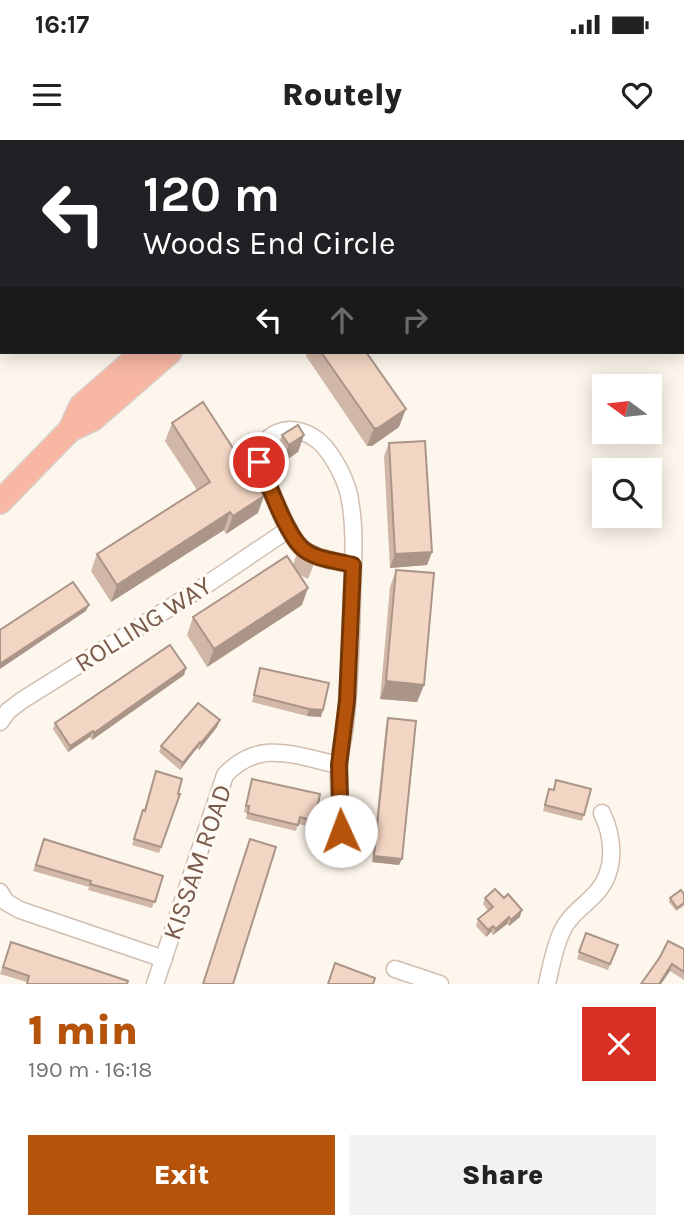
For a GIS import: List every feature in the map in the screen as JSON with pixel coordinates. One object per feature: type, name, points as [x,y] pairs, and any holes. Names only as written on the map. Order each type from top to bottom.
[{"type":"highway","points":[[0,502],[70,430],[81,406],[141,354]]},
{"type":"highway","points":[[70,430],[93,419],[168,354]]},
{"type":"street","points":[[341,831],[339,765],[347,701],[354,543],[349,498],[344,478],[322,444],[312,436],[289,429],[277,433],[264,442],[259,451],[259,462],[289,529],[301,547],[311,553],[353,565]]},
{"type":"street","name":"ROLLING WAY","points":[[0,722],[8,711],[21,701],[209,583],[289,529]]},
{"type":"street","name":"KISSAM ROAD","points":[[155,984],[225,775],[250,755],[266,752],[339,765]]},
{"type":"street","points":[[547,984],[562,931],[608,876],[612,856],[608,825],[602,813]]},
{"type":"street","points":[[0,892],[6,902],[20,910],[163,959]]},
{"type":"street","points":[[395,969],[440,984]]},
{"type":"building","points":[[322,354],[367,354],[406,409],[374,428]]},
{"type":"building","points":[[203,402],[264,496],[233,516],[230,512],[117,585],[97,554],[210,482],[172,423]]},
{"type":"building","points":[[298,425],[304,435],[289,445],[282,435]]},
{"type":"building","points":[[425,441],[432,552],[395,554],[389,443]]},
{"type":"building","points":[[303,540],[320,549],[315,561],[297,553]]},
{"type":"building","points":[[287,556],[308,588],[214,649],[193,617]]},
{"type":"building","points":[[396,570],[434,573],[424,685],[386,681]]},
{"type":"building","points":[[73,582],[89,605],[0,664],[0,630]]},
{"type":"building","points":[[170,645],[186,668],[94,733],[93,731],[70,746],[55,723]]},
{"type":"building","points":[[260,668],[329,683],[323,710],[254,695]]},
{"type":"building","points":[[198,703],[220,720],[183,763],[161,746]]},
{"type":"building","points":[[388,718],[416,721],[402,859],[374,856]]},
{"type":"building","points":[[156,771],[182,779],[180,794],[161,847],[134,839]]},
{"type":"building","points":[[252,779],[320,794],[315,821],[300,817],[298,825],[248,813],[249,806],[246,806]]},
{"type":"building","points":[[556,780],[591,789],[584,815],[545,805],[549,789],[554,790]]},
{"type":"building","points":[[44,839],[163,876],[155,902],[90,884],[91,881],[36,865]]},
{"type":"building","points":[[250,839],[276,847],[233,984],[203,984]]},
{"type":"building","points":[[495,889],[504,898],[508,894],[522,910],[496,929],[493,926],[488,930],[478,919],[493,907],[485,898]]},
{"type":"building","points":[[681,890],[684,903],[677,908],[670,898]]},
{"type":"building","points":[[586,933],[618,945],[610,964],[579,952]]},
{"type":"building","points":[[668,941],[684,949],[684,972],[672,964],[659,984],[641,984],[660,957]]},
{"type":"building","points":[[11,942],[128,981],[127,984],[27,984],[29,976],[3,967]]},
{"type":"building","points":[[335,963],[375,978],[373,984],[328,984]]},
{"type":"route","points":[[259,462],[289,529],[301,547],[311,553],[353,565],[347,701],[339,765],[341,831]]}]
